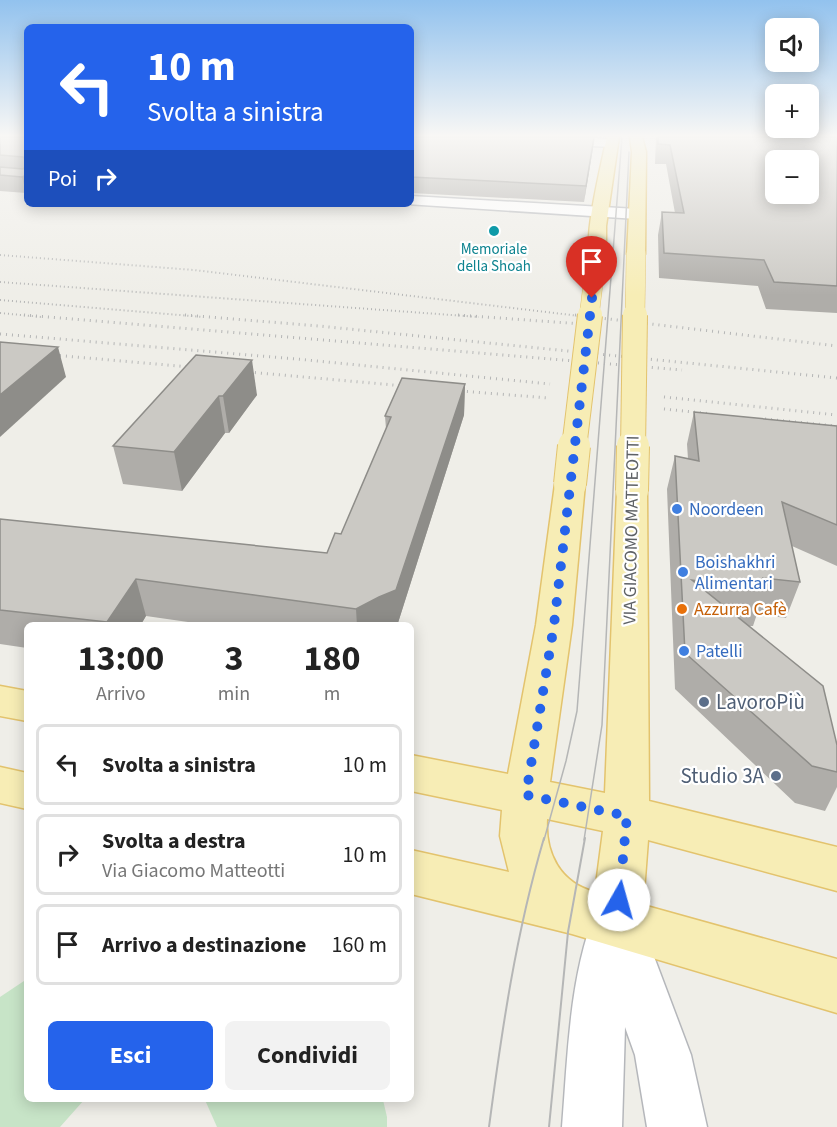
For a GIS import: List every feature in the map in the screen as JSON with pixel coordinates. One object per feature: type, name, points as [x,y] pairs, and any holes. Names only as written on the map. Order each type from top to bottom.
[{"type":"main road","points":[[594,916],[545,889],[529,863],[523,836],[526,795],[554,625],[604,190]]},
{"type":"main road","name":"VIA GIACOMO MATTEOTTI","points":[[594,916],[627,816],[638,190]]},
{"type":"main road","points":[[0,701],[24,705]]},
{"type":"main road","points":[[414,774],[627,816],[837,869]]},
{"type":"main road","points":[[0,785],[24,789]]},
{"type":"main road","points":[[414,873],[594,916],[837,986]]},
{"type":"street","points":[[414,201],[638,214]]},
{"type":"street","points":[[592,1127],[599,1003],[594,916]]},
{"type":"street","points":[[594,916],[663,1055],[676,1127]]},
{"type":"green space","points":[[24,981],[24,1102],[82,1102],[60,1127],[0,1127],[0,997]]},
{"type":"green space","points":[[206,1102],[383,1102],[387,1117],[387,1127],[217,1127]]},
{"type":"building","points":[[679,190],[765,190],[765,204],[819,204],[819,190],[837,190],[837,286],[774,282],[764,260],[664,253],[662,212],[684,213]]},
{"type":"building","points":[[0,342],[58,347],[0,395]]},
{"type":"building","points":[[196,355],[252,360],[223,396],[219,396],[174,452],[113,446]]},
{"type":"building","points":[[402,378],[465,384],[396,590],[356,609],[136,579],[107,622],[0,610],[0,519],[327,553],[335,533],[341,534],[391,417],[385,416]]},
{"type":"building","points":[[694,412],[837,426],[837,525],[782,502],[800,582],[763,578],[765,590],[692,580],[823,686],[837,745],[837,772],[812,766],[685,653],[675,456],[699,461]]},
{"type":"tram line","points":[[544,840],[577,711],[618,190]]},
{"type":"tram line","points":[[584,840],[602,725],[627,190]]},
{"type":"tram line","points":[[489,1127],[518,945],[544,838]]},
{"type":"tram line","points":[[549,1127],[568,932],[585,838]]},
{"type":"railway","points":[[0,255],[194,270],[588,317]]},
{"type":"railway","points":[[0,282],[479,317]]},
{"type":"railway","points":[[0,300],[203,317]]},
{"type":"railway","points":[[0,313],[42,317]]},
{"type":"railway","points":[[24,315],[682,370]]},
{"type":"railway","points":[[185,315],[319,326],[837,378]]},
{"type":"railway","points":[[458,315],[596,325]]},
{"type":"railway","points":[[575,315],[837,346]]},
{"type":"railway","points":[[0,334],[297,359],[550,384]]},
{"type":"railway","points":[[42,354],[201,368]]},
{"type":"railway","points":[[237,371],[416,387]]},
{"type":"railway","points":[[449,390],[548,398]]},
{"type":"railway","points":[[664,397],[837,415]]},
{"type":"railway","points":[[664,409],[712,414]]},
{"type":"railway","points":[[765,419],[837,426]]},
{"type":"place","name":"Memoriale della Shoah","points":[[494,231]]},
{"type":"place","name":"Noordeen","points":[[677,509]]},
{"type":"place","name":"Boishakhri Alimentari","points":[[683,572]]},
{"type":"place","name":"Azzurra Cafè","points":[[682,609]]},
{"type":"place","name":"Patelli","points":[[684,651]]},
{"type":"place","name":"LavoroPiù","points":[[704,702]]},
{"type":"place","name":"Studio 3A","points":[[776,776]]},
{"type":"route","points":[[592,298],[554,625],[526,795],[627,816],[619,900]]}]
